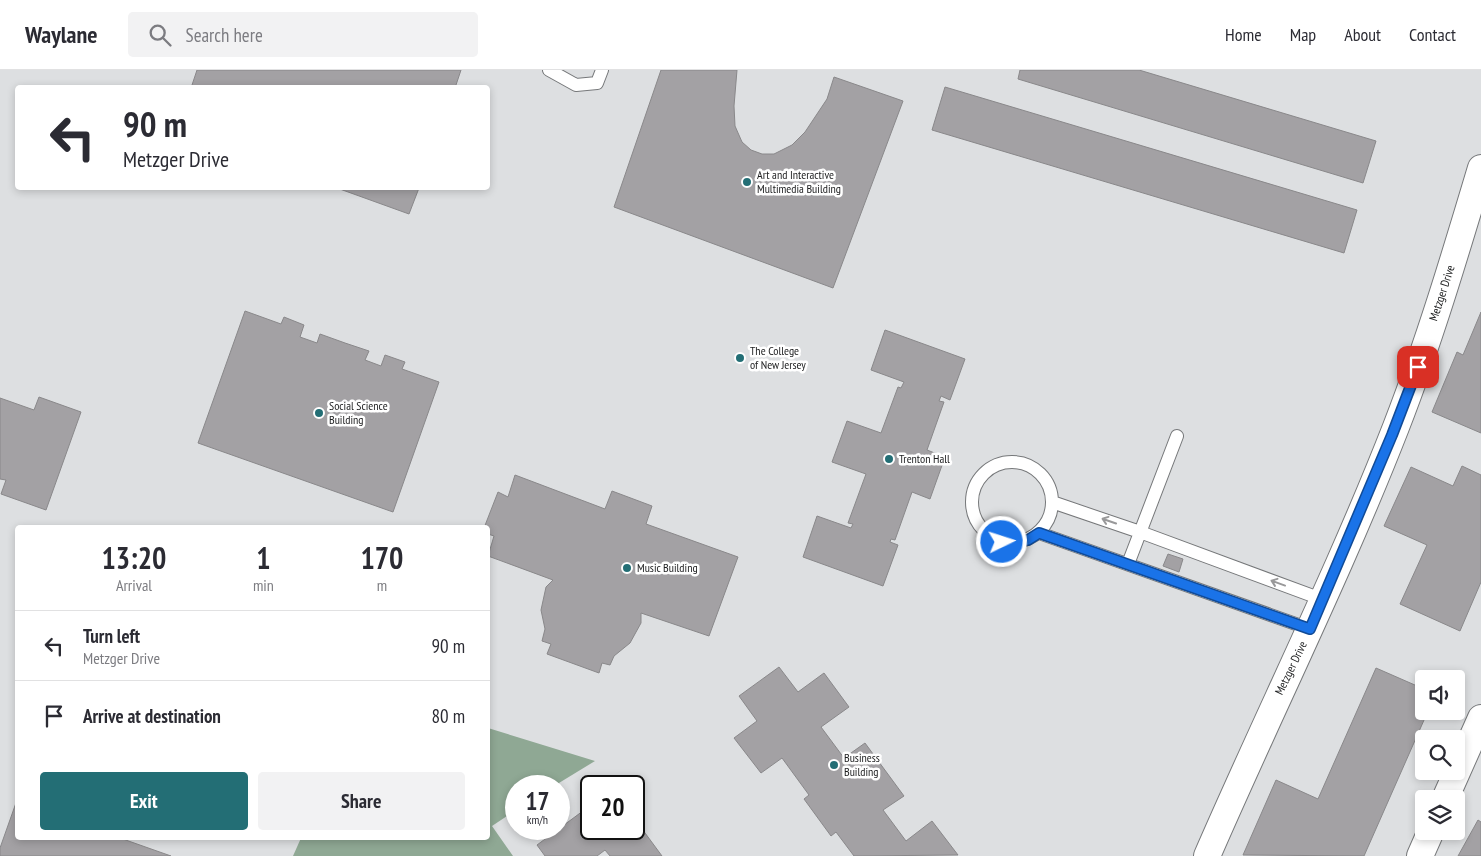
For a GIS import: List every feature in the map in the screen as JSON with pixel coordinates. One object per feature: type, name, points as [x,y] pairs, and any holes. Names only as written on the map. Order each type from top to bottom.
[{"type":"street","name":"Metzger Drive","points":[[1206,856],[1260,735],[1324,600],[1394,431],[1423,354],[1481,168]]},
{"type":"street","points":[[1450,790],[1481,718]]},
{"type":"street","points":[[1420,856],[1427,840]]},
{"type":"lane","points":[[549,70],[576,85],[597,83],[602,70]]},
{"type":"lane","points":[[1128,564],[1177,436]]},
{"type":"lane","points":[[1010,462],[1023,464],[1035,469],[1044,478],[1050,490],[1052,502],[1048,519],[1039,533],[1028,540],[1002,542],[990,537],[980,528],[974,517],[971,505],[972,492],[978,480],[998,464],[1010,462]]},
{"type":"lane","points":[[1052,502],[1140,532],[1324,600]]},
{"type":"lane","points":[[1039,533],[1310,629]]},
{"type":"green space","points":[[490,729],[595,761],[570,776],[505,775],[505,817],[492,826],[513,856],[293,856],[300,840],[490,840]]},
{"type":"building","points":[[197,70],[461,70],[456,85],[192,85]]},
{"type":"building","name":"Art and Interactive Multimedia Building","points":[[661,70],[737,70],[734,106],[735,126],[742,142],[751,150],[762,154],[774,154],[792,145],[805,132],[827,99],[834,77],[903,101],[833,288],[614,207]]},
{"type":"building","points":[[1020,70],[1139,70],[1376,141],[1363,183],[1018,79]]},
{"type":"building","points":[[945,87],[1357,210],[1344,253],[932,130]]},
{"type":"building","points":[[343,190],[418,190],[409,214]]},
{"type":"building","name":"Social Science Building","points":[[245,311],[281,324],[284,317],[304,325],[300,337],[317,343],[320,334],[369,351],[365,360],[381,366],[385,355],[405,362],[402,369],[439,382],[393,512],[198,443]]},
{"type":"building","points":[[1481,312],[1481,433],[1432,412],[1457,352],[1463,355]]},
{"type":"building","name":"Trenton Hall","points":[[885,330],[965,359],[950,400],[941,396],[939,401],[944,402],[927,450],[945,457],[930,499],[912,492],[895,540],[891,539],[890,542],[898,545],[883,586],[803,557],[817,516],[851,528],[853,524],[848,523],[866,474],[832,462],[847,421],[881,433],[898,387],[901,388],[904,382],[871,370]]},
{"type":"building","points":[[39,397],[81,412],[46,510],[1,494],[6,480],[0,479],[0,398],[34,410]]},
{"type":"building","points":[[1462,466],[1481,475],[1481,582],[1460,631],[1400,604],[1427,545],[1384,526],[1411,467],[1453,486]]},
{"type":"building","name":"Music Building","points":[[515,475],[605,509],[612,491],[652,506],[646,524],[738,557],[709,636],[641,613],[641,623],[630,643],[614,656],[610,665],[602,663],[599,673],[547,654],[551,644],[542,641],[545,629],[541,610],[546,587],[553,580],[490,557],[494,536],[490,535],[490,525],[485,525],[498,492],[508,497]]},
{"type":"building","points":[[1168,554],[1183,559],[1179,572],[1163,566]]},
{"type":"building","name":"Business Building","points":[[779,667],[798,692],[824,673],[849,707],[821,727],[844,758],[865,743],[904,796],[883,810],[906,841],[932,821],[958,855],[854,856],[836,832],[831,836],[804,799],[809,795],[782,758],[761,773],[734,738],[757,721],[739,696]]},
{"type":"building","points":[[1376,668],[1415,685],[1415,720],[1424,720],[1420,730],[1415,730],[1415,740],[1364,856],[1243,855],[1276,780],[1318,799]]},
{"type":"building","points":[[15,806],[15,840],[126,840],[171,856],[0,856],[0,848]]},
{"type":"building","points":[[580,813],[580,840],[645,840],[645,833],[662,856],[610,856],[605,850],[597,856],[545,856],[537,845],[544,840],[570,840],[570,821]]},
{"type":"building","points":[[1478,820],[1481,822],[1481,856],[1458,856]]},
{"type":"place","name":"Art and Interactive Multimedia Building","points":[[747,182]]},
{"type":"place","name":"The College of New Jersey","points":[[740,358]]},
{"type":"place","name":"Social Science Building","points":[[319,413]]},
{"type":"place","name":"Trenton Hall","points":[[889,459]]},
{"type":"place","name":"Music Building","points":[[627,568]]},
{"type":"place","name":"Business Building","points":[[834,765]]},
{"type":"route","points":[[1002,542],[1028,540],[1039,533],[1244,604],[1310,629],[1324,600],[1418,367]]}]
